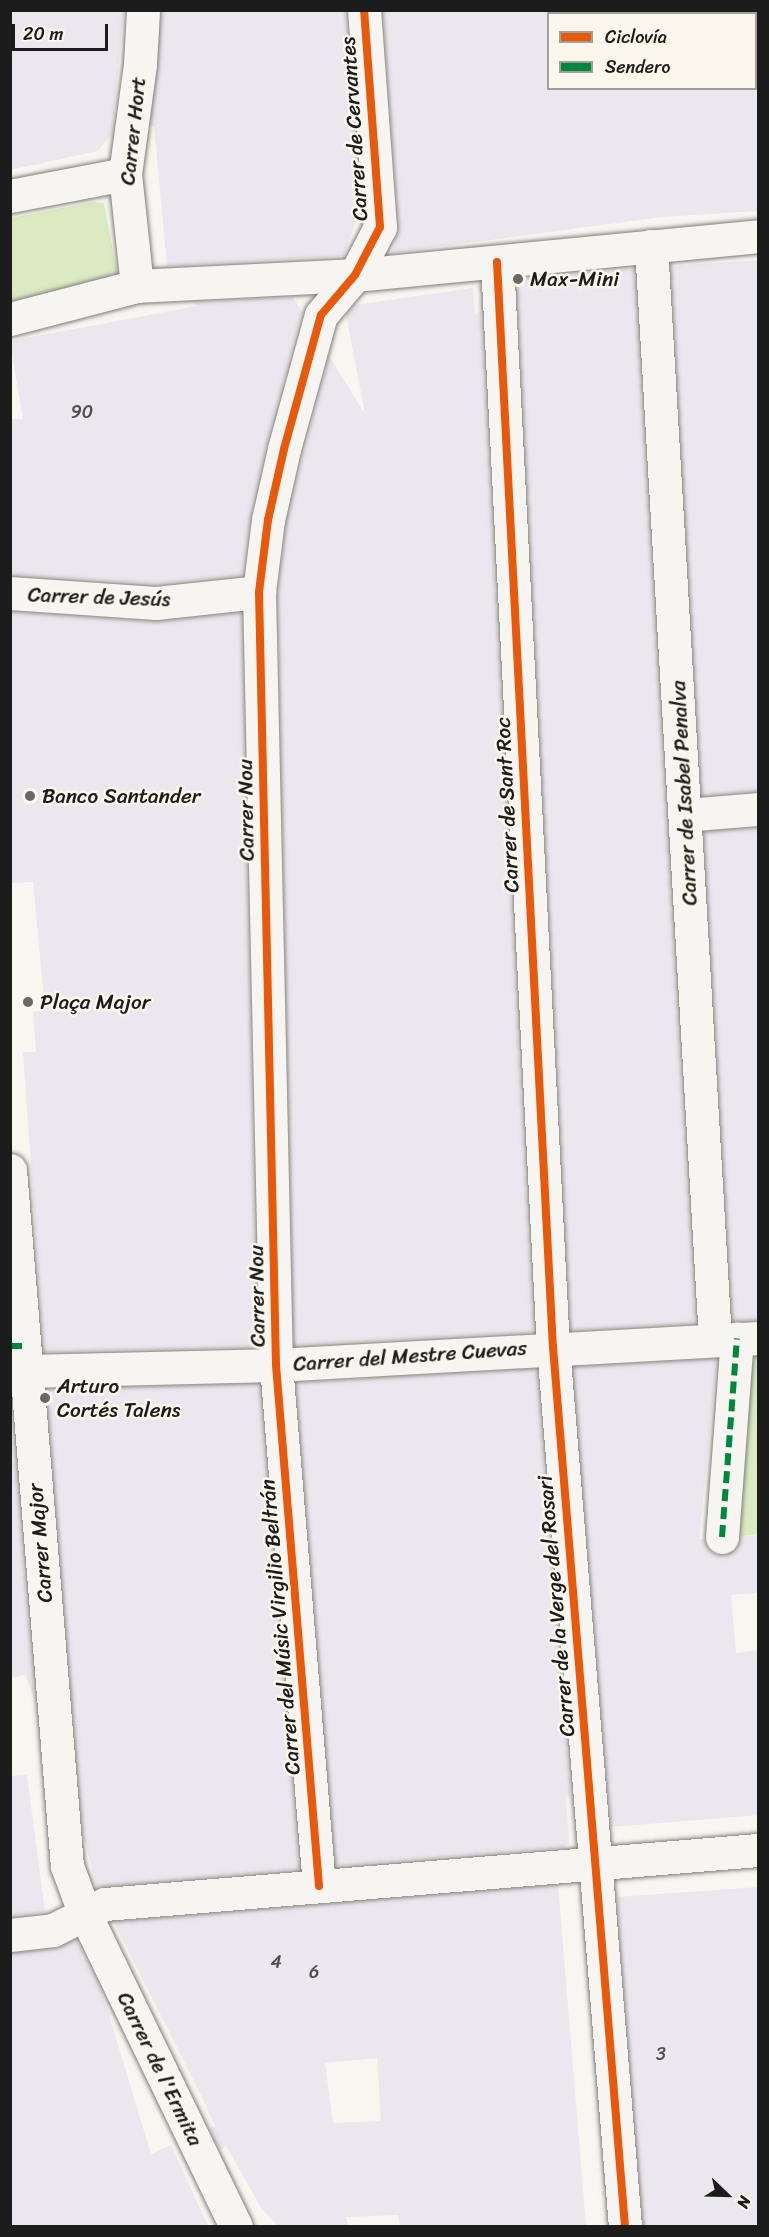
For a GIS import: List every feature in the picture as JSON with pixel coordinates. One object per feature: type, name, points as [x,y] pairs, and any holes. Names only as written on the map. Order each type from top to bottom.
[{"type":"street","name":"Carrer Hort","points":[[137,286],[125,174],[140,64],[143,10]]},
{"type":"street","name":"Carrer de Cervantes","points":[[355,275],[380,227],[364,10]]},
{"type":"street","points":[[10,196],[125,174]]},
{"type":"street","points":[[10,319],[137,286],[355,275],[759,236]]},
{"type":"street","name":"Carrer de Isabel Penalva","points":[[651,246],[685,815],[737,1339],[722,1537]]},
{"type":"street","name":"Carrer de Sant Roc","points":[[498,262],[553,1347]]},
{"type":"street","name":"Carrer Nou","points":[[276,1365],[259,592],[268,520],[300,383],[321,315],[355,275]]},
{"type":"street","name":"Carrer de Jesús","points":[[10,593],[156,603],[259,592]]},
{"type":"street","points":[[685,815],[759,809]]},
{"type":"street","name":"Carrer Major","points":[[10,1170],[19,1354],[67,1866],[84,1912]]},
{"type":"street","name":"Carrer del Mestre Cuevas","points":[[19,1354],[276,1365],[553,1347],[737,1339]]},
{"type":"street","name":"Carrer de la Verge del Rosari","points":[[553,1347],[625,2226]]},
{"type":"street","name":"Carrer del Músic Virgilio Beltrán","points":[[276,1365],[319,1886]]},
{"type":"street","points":[[10,1935],[53,1930],[84,1912],[105,1904],[759,1850]]},
{"type":"street","name":"Carrer de l'Ermita","points":[[84,1912],[236,2226]]},
{"type":"green space","points":[[93,202],[104,203],[118,277],[11,305],[11,218]]},
{"type":"green space","points":[[745,1348],[758,1348],[758,1534],[733,1537]]},
{"type":"building","points":[[10,10],[124,10],[112,134],[98,151],[10,170]]},
{"type":"building","points":[[162,10],[345,10],[360,208],[344,256],[167,266],[154,126],[150,126]]},
{"type":"building","points":[[383,10],[549,10],[547,12],[547,90],[757,90],[759,88],[759,211],[662,217],[392,253],[399,226]]},
{"type":"building","points":[[759,260],[759,791],[702,795],[671,266]]},
{"type":"building","points":[[634,269],[695,1323],[571,1330],[517,282],[530,277]]},
{"type":"building","points":[[473,288],[475,315],[481,310],[533,1332],[294,1345],[278,593],[286,523],[329,356],[365,414],[346,314],[354,305]]},
{"type":"building","points":[[293,297],[302,312],[266,445],[250,516],[242,575],[156,584],[10,574],[10,419],[23,419],[10,341],[197,306],[194,302]]},
{"type":"building","points":[[10,612],[155,622],[241,613],[257,1347],[44,1352],[23,1052],[36,1052],[33,1012],[45,1010],[33,882],[12,883]]},
{"type":"building","points":[[759,828],[759,1320],[733,1321],[704,832]]},
{"type":"building","points":[[717,1359],[699,1539],[704,1539],[711,1552],[721,1556],[737,1548],[741,1536],[759,1535],[759,1593],[731,1595],[736,1653],[759,1650],[759,1815],[611,1827],[573,1367]]},
{"type":"building","points":[[536,1369],[571,1800],[566,1796],[569,1843],[565,1847],[336,1866],[296,1383]]},
{"type":"building","points":[[259,1384],[299,1869],[97,1887],[83,1834],[47,1389]]},
{"type":"building","points":[[10,1406],[35,1701],[25,1675],[10,1678]]},
{"type":"building","points":[[27,1775],[45,1912],[10,1916],[10,1776]]},
{"type":"building","points":[[558,1885],[586,2226],[400,2226],[398,2215],[346,2217],[348,2226],[278,2226],[262,2209],[226,2146],[220,2150],[209,2128],[215,2126],[203,2099],[114,1922]],"holes":[[[377,2058],[381,2121],[333,2123],[325,2063]]]},
{"type":"building","points":[[759,1887],[759,2226],[643,2226],[617,1897]]},
{"type":"building","points":[[76,1939],[102,1992],[151,2154],[171,2145],[208,2226],[10,2226],[10,1953],[56,1949]]},
{"type":"marked path","points":[[722,1537],[737,1339]]},
{"type":"marked path","points":[[10,1346],[22,1346]]},
{"type":"cycle path","points":[[319,1886],[276,1365],[259,592],[268,520],[284,449],[321,315],[355,275],[380,227],[364,10]]},
{"type":"cycle path","points":[[497,262],[553,1347],[625,2226]]},
{"type":"place","name":"Max-Mini","points":[[518,279]]},
{"type":"place","name":"Banco Santander","points":[[30,796]]},
{"type":"place","name":"Plaça Major","points":[[28,1002]]},
{"type":"place","name":"Arturo Cortés Talens","points":[[45,1398]]}]
